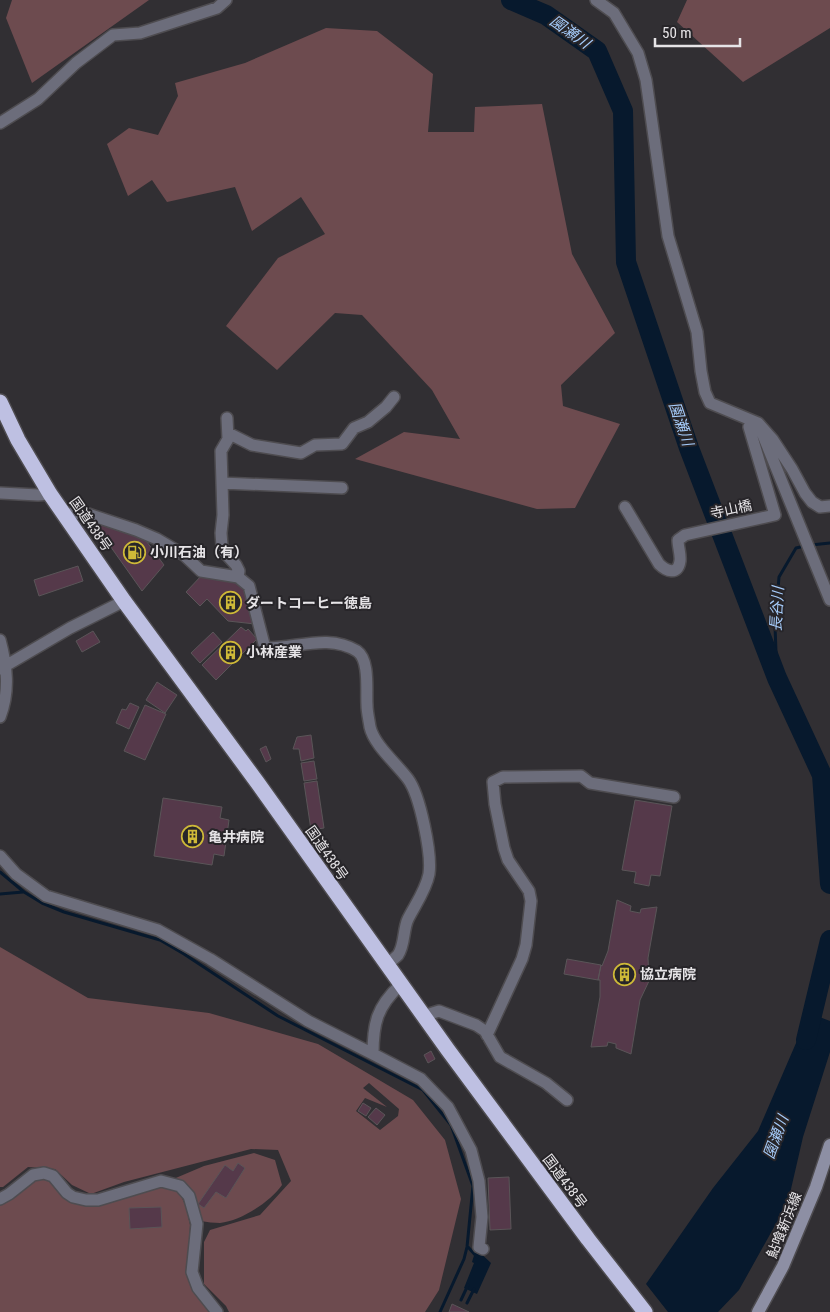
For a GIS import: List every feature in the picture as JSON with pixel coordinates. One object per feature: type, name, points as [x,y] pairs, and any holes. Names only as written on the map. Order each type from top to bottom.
[{"type":"highway","name":"国道438号","points":[[0,402],[18,440],[50,494],[124,601],[257,782],[423,1016],[588,1239],[645,1312]]},
{"type":"main road","name":"鮎喰新浜線","points":[[758,1312],[783,1266],[816,1187],[830,1145]]},
{"type":"street","points":[[0,123],[38,99],[76,63],[113,35],[140,33],[217,8],[226,0]]},
{"type":"street","points":[[596,0],[614,13],[638,53],[646,80],[668,236],[696,332],[705,392],[710,403],[758,422],[773,440],[792,469],[804,493],[812,502],[820,507],[830,506]]},
{"type":"street","points":[[228,433],[252,445],[301,453],[315,445],[342,444],[354,428],[368,422],[386,407],[394,396]]},
{"type":"street","points":[[227,418],[228,438],[221,451],[222,546],[226,554],[236,565],[239,571],[238,577]]},
{"type":"street","points":[[758,422],[830,600]]},
{"type":"street","name":"寺山橋","points":[[625,507],[658,564],[671,572],[676,570],[680,564],[678,540],[685,535],[775,515],[749,427],[758,422]]},
{"type":"street","points":[[222,483],[342,488]]},
{"type":"street","points":[[0,492],[50,494]]},
{"type":"street","points":[[65,516],[73,513],[88,514],[136,530],[184,555],[201,571],[238,577],[249,586],[264,648],[329,642],[343,644],[359,652],[363,658],[366,670],[367,704],[371,730],[409,780],[420,805],[428,852],[429,874],[407,921],[399,954],[386,965]]},
{"type":"street","points":[[3,668],[70,628],[124,601]]},
{"type":"street","points":[[0,640],[7,689],[0,717]]},
{"type":"street","points":[[487,1035],[522,959],[526,945],[531,902],[529,891],[513,869],[504,848],[495,804],[493,782],[503,777],[582,776],[590,783],[674,797]]},
{"type":"street","points":[[0,856],[16,874],[46,896],[158,930],[210,959],[308,1021],[421,1079],[448,1107],[471,1150],[479,1181],[482,1217],[479,1247],[483,1249]]},
{"type":"street","points":[[373,1054],[375,1020],[380,1008],[400,984]]},
{"type":"street","points":[[423,1016],[439,1011],[476,1025],[485,1031],[500,1057],[546,1083],[567,1100]]},
{"type":"street","points":[[0,1199],[33,1175],[44,1173],[53,1176],[67,1193],[73,1197],[86,1200],[98,1200],[162,1181],[180,1186],[189,1196],[197,1224],[192,1272],[198,1288],[218,1312]]},
{"type":"shaded area","points":[[12,0],[149,0],[32,83],[6,18]]},
{"type":"shaded area","points":[[687,0],[830,0],[830,28],[743,82],[677,22]]},
{"type":"shaded area","points":[[326,28],[377,31],[433,74],[428,132],[474,132],[475,107],[542,104],[572,254],[615,333],[561,385],[563,406],[620,424],[575,508],[537,509],[355,459],[404,432],[460,439],[432,390],[362,315],[335,313],[277,370],[226,326],[278,258],[325,234],[301,197],[252,231],[235,187],[167,202],[152,180],[128,196],[107,144],[129,128],[158,135],[178,96],[175,83],[245,63]]},
{"type":"shaded area","points":[[0,947],[88,998],[209,1013],[318,1044],[413,1100],[445,1140],[461,1199],[439,1290],[425,1312],[229,1312],[226,1306],[204,1284],[204,1242],[210,1230],[260,1215],[291,1181],[278,1150],[251,1149],[124,1182],[91,1194],[72,1185],[55,1169],[28,1167],[3,1187],[0,1187]],"holes":[[[369,1083],[399,1109],[398,1116],[380,1130],[356,1111],[365,1098],[387,1107],[363,1088]]]},
{"type":"shaded area","points":[[254,1153],[275,1160],[282,1185],[263,1204],[237,1219],[220,1223],[201,1221],[171,1180],[204,1166]]},
{"type":"shaded area","points":[[44,1177],[76,1203],[162,1184],[179,1191],[186,1207],[190,1225],[188,1276],[197,1297],[210,1312],[0,1312],[0,1204],[33,1178]]},
{"type":"water","points":[[809,1013],[830,1021],[830,1052],[803,1137],[788,1202],[739,1290],[718,1312],[668,1312],[646,1284],[713,1188],[758,1131]]},
{"type":"water","points":[[476,1249],[491,1263],[477,1294],[464,1288],[474,1263],[472,1262]]},
{"type":"building","name":"小川石油（有）","points":[[91,519],[144,538],[164,565],[142,591]]},
{"type":"building","points":[[78,566],[83,581],[39,596],[34,580]]},
{"type":"building","name":"ダートコーヒー徳島","points":[[202,575],[231,579],[245,589],[255,624],[228,621],[207,599],[200,606],[186,592]]},
{"type":"building","name":"小林産業","points":[[241,627],[246,631],[248,629],[257,639],[216,680],[202,665]]},
{"type":"building","points":[[93,631],[100,642],[82,652],[76,641]]},
{"type":"building","points":[[213,632],[222,642],[200,663],[191,653]]},
{"type":"building","points":[[157,682],[177,695],[165,713],[146,700]]},
{"type":"building","points":[[130,703],[139,707],[129,729],[116,723],[122,709],[126,710]]},
{"type":"building","points":[[145,705],[166,714],[145,760],[124,751]]},
{"type":"building","points":[[311,735],[314,758],[301,761],[299,749],[293,749],[297,737]]},
{"type":"building","points":[[266,746],[271,759],[266,762],[260,749]]},
{"type":"building","points":[[314,761],[317,779],[304,781],[301,763]]},
{"type":"building","points":[[317,781],[324,828],[311,830],[304,783]]},
{"type":"building","name":"亀井病院","points":[[163,798],[222,807],[220,818],[229,820],[224,856],[214,854],[212,865],[154,856]]},
{"type":"building","points":[[635,800],[672,806],[660,876],[651,875],[649,886],[634,883],[636,872],[622,870]]},
{"type":"building","name":"協立病院","points":[[617,900],[631,906],[630,911],[640,913],[641,909],[657,907],[648,958],[649,981],[640,1000],[631,1054],[616,1048],[616,1044],[608,1042],[607,1046],[591,1047],[600,997],[600,980],[598,980],[601,965],[608,951]]},
{"type":"building","points":[[567,959],[601,965],[598,980],[564,974]]},
{"type":"building","points":[[431,1051],[435,1059],[428,1063],[424,1055]]},
{"type":"building","points":[[363,1103],[371,1108],[366,1116],[358,1111]]},
{"type":"building","points":[[376,1108],[385,1115],[377,1125],[368,1117]]},
{"type":"building","points":[[238,1163],[245,1168],[226,1198],[216,1192],[204,1208],[198,1204],[225,1165],[233,1171]]},
{"type":"building","points":[[509,1177],[511,1229],[490,1230],[488,1178]]},
{"type":"building","points":[[161,1207],[162,1227],[130,1229],[129,1208]]},
{"type":"building","points":[[452,1304],[469,1312],[449,1312]]},
{"type":"waterway","name":"園瀬川","points":[[511,0],[546,15],[597,51],[623,111],[626,262],[689,448],[777,678],[822,775],[830,884]]},
{"type":"waterway","name":"長谷川","points":[[811,545],[830,543]]},
{"type":"waterway","name":"長谷川","points":[[777,678],[775,626],[779,577],[796,548],[805,546]]},
{"type":"waterway","points":[[0,872],[24,892],[42,903],[64,912],[160,940],[278,1016],[423,1090],[451,1125],[473,1186],[467,1247],[464,1259],[440,1312]]},
{"type":"waterway","points":[[0,894],[23,892]]},
{"type":"waterway","name":"園瀬川","points":[[806,1040],[830,940]]},
{"type":"waterway","points":[[468,1247],[477,1257]]},
{"type":"waterway","points":[[461,1300],[468,1285]]},
{"type":"waterway","points":[[467,1303],[474,1289]]},
{"type":"place","name":"小川石油（有）","points":[[134,552]]},
{"type":"place","name":"ダートコーヒー徳島","points":[[230,603]]},
{"type":"place","name":"小林産業","points":[[230,652]]},
{"type":"place","name":"亀井病院","points":[[192,837]]},
{"type":"place","name":"協立病院","points":[[624,974]]}]
